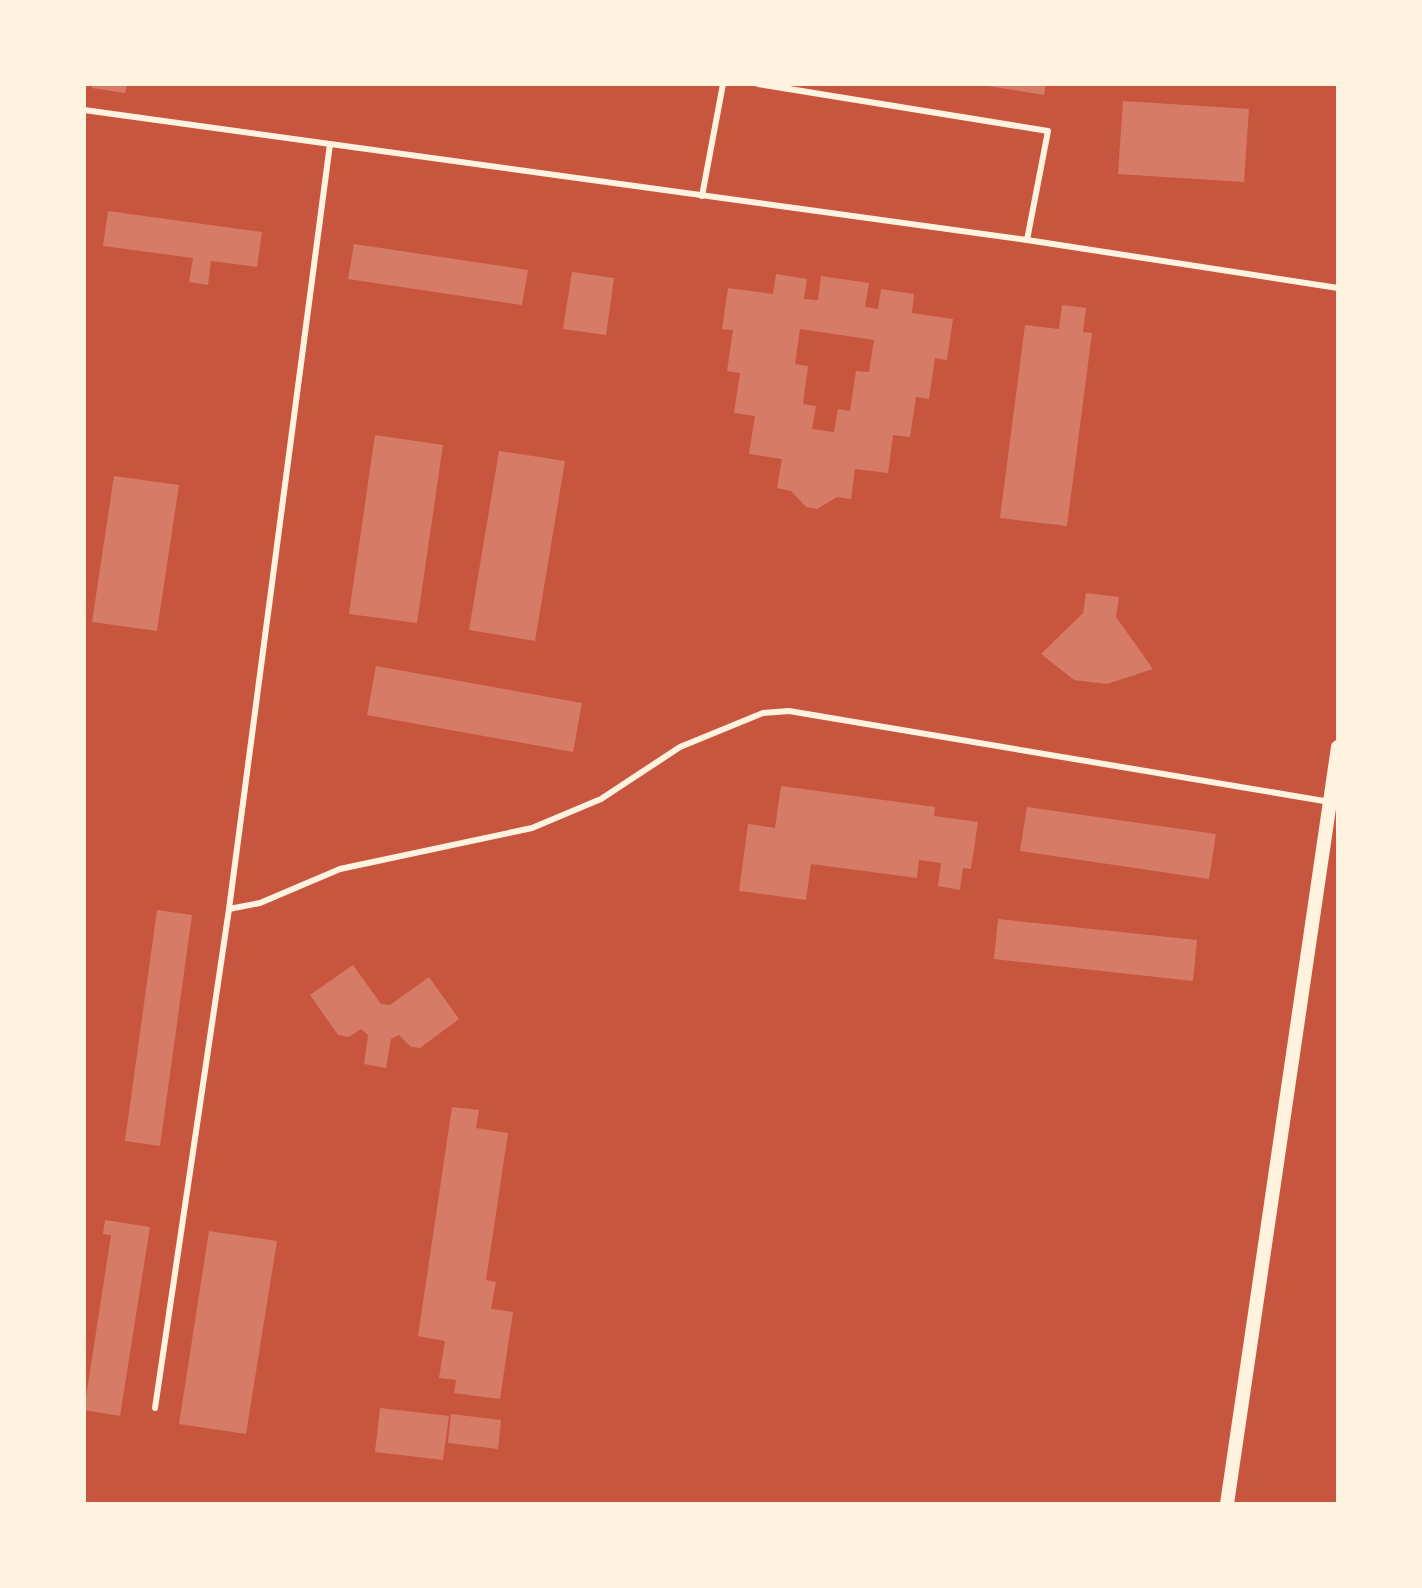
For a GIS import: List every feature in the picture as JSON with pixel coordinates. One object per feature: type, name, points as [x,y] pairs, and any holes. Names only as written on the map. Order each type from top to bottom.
[{"type":"street","points":[[1227,1504],[1338,747]]},
{"type":"lane","points":[[702,196],[723,84]]},
{"type":"lane","points":[[758,84],[1048,131],[1027,240]]},
{"type":"lane","points":[[84,110],[1027,240],[1338,288]]},
{"type":"lane","points":[[155,1408],[229,909],[330,144]]},
{"type":"lane","points":[[229,909],[260,903],[340,869],[532,828],[601,799],[680,747],[763,713],[789,711],[1330,802]]},
{"type":"building","points":[[93,84],[127,84],[125,93],[92,88]]},
{"type":"building","points":[[975,84],[1046,84],[1044,95]]},
{"type":"building","points":[[1123,101],[1249,109],[1244,182],[1118,174]]},
{"type":"building","points":[[108,211],[262,232],[257,267],[211,261],[208,285],[189,282],[193,258],[103,246]]},
{"type":"building","points":[[354,244],[528,270],[522,305],[348,279]]},
{"type":"building","points":[[572,272],[614,278],[606,335],[563,329]]},
{"type":"building","points":[[776,274],[807,279],[804,299],[818,300],[821,276],[869,283],[865,307],[878,309],[881,289],[914,294],[912,313],[953,319],[947,360],[935,358],[929,399],[916,397],[910,437],[893,435],[888,473],[855,469],[851,499],[837,497],[817,509],[806,507],[791,491],[777,488],[782,459],[749,454],[755,416],[734,413],[740,373],[727,371],[733,330],[722,329],[728,288],[773,294]],"holes":[[[800,329],[874,340],[869,372],[856,371],[850,411],[838,409],[834,432],[812,429],[816,406],[803,404],[808,366],[795,364]]]},
{"type":"building","points":[[1062,305],[1086,308],[1083,332],[1092,333],[1067,526],[1000,518],[1025,325],[1059,329]]},
{"type":"building","points":[[375,435],[443,445],[417,623],[349,614]]},
{"type":"building","points":[[499,451],[565,461],[535,641],[469,630]]},
{"type":"building","points":[[114,476],[179,485],[157,631],[92,622]]},
{"type":"building","points":[[1086,593],[1119,597],[1116,617],[1153,669],[1107,684],[1074,680],[1041,654],[1083,613]]},
{"type":"building","points":[[376,666],[582,703],[573,752],[367,715]]},
{"type":"building","points":[[781,786],[935,807],[934,816],[978,822],[971,869],[963,868],[960,890],[938,886],[941,863],[919,860],[917,878],[811,864],[806,900],[739,891],[748,824],[775,828]]},
{"type":"building","points":[[1027,807],[1216,834],[1209,879],[1020,851]]},
{"type":"building","points":[[157,910],[192,915],[160,1146],[125,1141]]},
{"type":"building","points":[[998,919],[1197,940],[1193,981],[994,959]]},
{"type":"building","points":[[353,965],[381,1004],[390,1005],[429,977],[459,1019],[420,1048],[411,1047],[399,1035],[391,1039],[386,1068],[364,1064],[368,1035],[361,1029],[349,1037],[338,1035],[310,995]]},
{"type":"building","points":[[452,1107],[479,1110],[476,1128],[508,1133],[486,1280],[496,1282],[491,1309],[513,1312],[500,1399],[454,1393],[456,1380],[439,1378],[445,1341],[418,1336]]},
{"type":"building","points":[[105,1220],[150,1227],[120,1416],[84,1410],[111,1235],[103,1234]]},
{"type":"building","points":[[209,1231],[277,1241],[246,1434],[179,1424]]},
{"type":"building","points":[[380,1408],[449,1416],[443,1460],[375,1452]]},
{"type":"building","points":[[451,1414],[501,1420],[498,1449],[448,1443]]}]
